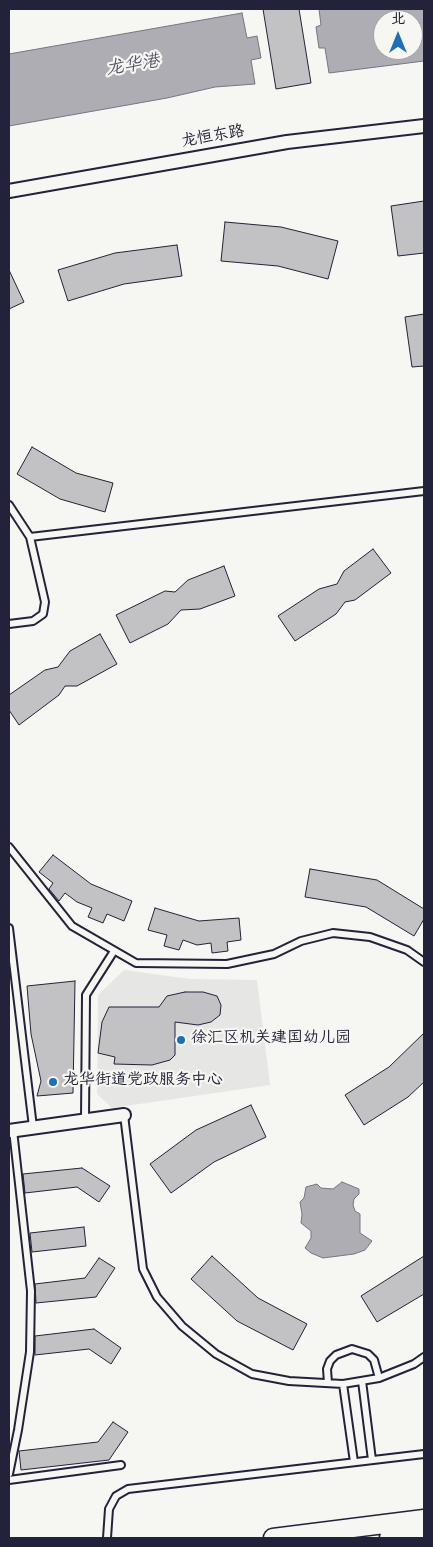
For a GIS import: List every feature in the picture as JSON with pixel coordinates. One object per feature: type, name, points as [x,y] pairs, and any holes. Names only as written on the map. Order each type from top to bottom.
[{"type":"street","name":"龙恒东路","points":[[9,191],[286,142],[424,126]]},
{"type":"street","points":[[11,1130],[124,1115]]},
{"type":"street","points":[[272,1538],[424,1519]]},
{"type":"street","points":[[389,1538],[424,1534]]},
{"type":"lane","points":[[30,537],[424,491]]},
{"type":"lane","points":[[9,505],[30,537],[45,602],[43,614],[33,621],[9,624]]},
{"type":"lane","points":[[9,847],[72,926],[136,963],[227,964],[274,954],[301,941],[333,933],[370,937],[407,950],[424,962]]},
{"type":"lane","points":[[9,928],[33,1127]]},
{"type":"lane","points":[[85,1120],[86,995],[114,951]]},
{"type":"lane","points":[[124,1115],[143,1269],[157,1297],[182,1326],[216,1354],[252,1374],[290,1381],[343,1384],[379,1378],[414,1364],[424,1357]]},
{"type":"lane","points":[[9,1474],[30,1352],[31,1292],[11,1130]]},
{"type":"lane","points":[[328,1383],[327,1369],[330,1361],[336,1355],[352,1349],[368,1354],[374,1360],[379,1378]]},
{"type":"lane","points":[[362,1381],[372,1460]]},
{"type":"lane","points":[[343,1384],[354,1462]]},
{"type":"lane","points":[[107,1538],[109,1509],[116,1496],[128,1489],[424,1454]]},
{"type":"lane","points":[[9,1480],[120,1465]]},
{"type":"shaded area","name":"徐汇区机关建国幼儿园","points":[[124,970],[190,979],[257,980],[270,1085],[112,1108],[97,1094],[98,995]]},
{"type":"water","points":[[319,9],[424,9],[424,61],[329,73],[325,48],[319,48],[316,27],[321,25]]},
{"type":"water","name":"龙华港","points":[[242,13],[247,38],[257,36],[261,58],[251,60],[255,84],[215,87],[167,98],[9,126],[9,54]]},
{"type":"water","points":[[342,1182],[359,1189],[359,1194],[354,1199],[353,1205],[355,1211],[360,1214],[360,1233],[372,1241],[365,1250],[354,1254],[323,1258],[305,1248],[311,1238],[311,1231],[301,1223],[300,1202],[304,1198],[306,1187],[317,1184],[321,1188],[333,1189]]},
{"type":"building","points":[[263,9],[299,9],[311,83],[276,89]]},
{"type":"building","points":[[424,201],[424,253],[398,256],[391,206]]},
{"type":"building","points":[[225,222],[281,227],[338,241],[328,279],[278,266],[221,261]]},
{"type":"building","points":[[177,245],[182,276],[124,284],[68,301],[58,270],[115,253]]},
{"type":"building","points":[[9,270],[24,302],[9,309]]},
{"type":"building","points":[[424,314],[424,366],[412,367],[405,317]]},
{"type":"building","points":[[32,447],[76,473],[113,483],[105,512],[60,499],[17,474]]},
{"type":"building","points":[[373,549],[391,573],[355,600],[345,602],[336,614],[295,641],[278,616],[319,589],[337,584],[344,571]]},
{"type":"building","points":[[224,566],[235,596],[200,609],[181,610],[168,624],[130,643],[116,615],[165,591],[175,592],[188,580]]},
{"type":"building","points":[[100,634],[117,664],[77,686],[65,686],[59,695],[19,725],[9,710],[9,695],[45,670],[58,667],[70,651]]},
{"type":"building","points":[[53,855],[91,884],[132,901],[124,921],[107,914],[103,923],[88,917],[92,908],[77,902],[65,893],[59,901],[49,889],[53,883],[39,872]]},
{"type":"building","points":[[310,869],[377,880],[424,909],[424,919],[414,936],[366,907],[305,897]]},
{"type":"building","points":[[155,908],[199,921],[239,918],[241,940],[227,942],[228,951],[212,953],[211,943],[197,945],[183,940],[179,950],[164,946],[167,935],[148,930]]},
{"type":"building","points":[[75,981],[73,1093],[37,1096],[41,1081],[31,1034],[27,986]]},
{"type":"building","points":[[185,992],[203,992],[217,996],[221,1005],[220,1015],[211,1022],[198,1025],[175,1022],[175,1055],[170,1060],[152,1065],[114,1064],[115,1057],[98,1053],[102,1022],[109,1007],[159,1007],[167,996]]},
{"type":"building","points":[[424,1033],[424,1082],[408,1097],[364,1125],[345,1095],[389,1067]]},
{"type":"building","points":[[251,1105],[266,1137],[214,1162],[171,1193],[150,1164],[196,1130]]},
{"type":"building","points":[[82,1168],[110,1186],[99,1202],[77,1187],[25,1193],[23,1174]]},
{"type":"building","points":[[84,1227],[86,1246],[32,1252],[30,1233]]},
{"type":"building","points":[[212,1256],[258,1298],[307,1324],[293,1350],[237,1321],[191,1279]]},
{"type":"building","points":[[424,1256],[424,1294],[377,1322],[361,1296]]},
{"type":"building","points":[[99,1258],[115,1268],[96,1297],[36,1303],[35,1284],[85,1278]]},
{"type":"building","points":[[94,1329],[121,1348],[111,1364],[89,1349],[35,1355],[35,1336]]},
{"type":"building","points":[[113,1422],[128,1432],[109,1460],[21,1470],[19,1451],[98,1442]]},
{"type":"place","name":"徐汇区机关建国幼儿园","points":[[181,1040]]},
{"type":"place","name":"龙华街道党政服务中心","points":[[53,1082]]}]
